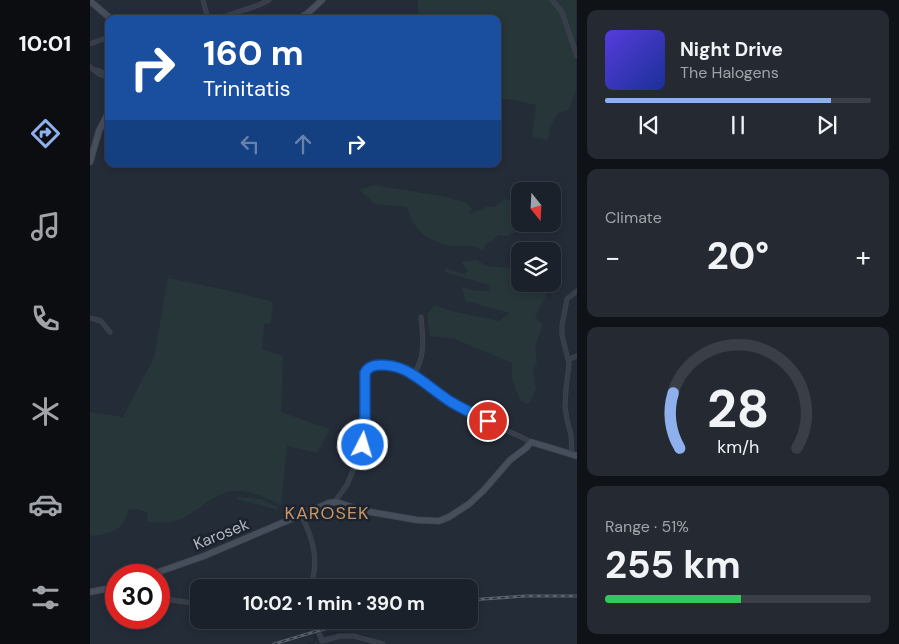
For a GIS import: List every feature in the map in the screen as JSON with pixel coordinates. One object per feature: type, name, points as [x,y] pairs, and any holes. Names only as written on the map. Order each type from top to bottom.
[{"type":"street","points":[[203,0],[207,15]]},
{"type":"street","points":[[230,15],[269,0]]},
{"type":"street","points":[[305,15],[322,0]]},
{"type":"street","points":[[552,0],[562,12],[576,56]]},
{"type":"street","points":[[90,1],[106,15]]},
{"type":"street","points":[[90,44],[105,38]]},
{"type":"street","points":[[90,67],[105,73]]},
{"type":"street","points":[[90,67],[105,76]]},
{"type":"street","points":[[90,162],[99,131],[105,119]]},
{"type":"street","points":[[531,442],[510,460],[469,504],[439,521],[417,520],[365,511],[336,502],[347,485],[363,445],[365,433],[365,373],[366,369],[376,364],[408,371],[453,403],[531,442],[574,455],[565,406],[569,359],[562,335],[562,318],[567,299],[576,291]]},
{"type":"street","points":[[413,375],[420,363],[423,350],[421,317]]},
{"type":"street","points":[[90,318],[101,321],[110,332]]},
{"type":"street","points":[[569,359],[576,356]]},
{"type":"street","name":"Karosek","points":[[170,568],[204,556],[301,514],[336,502]]},
{"type":"street","points":[[301,514],[310,532],[313,548],[315,568],[313,579]]},
{"type":"street","points":[[90,592],[105,590]]},
{"type":"street","points":[[170,600],[190,603]]},
{"type":"street","points":[[317,629],[323,642],[340,636],[354,636],[383,644]]},
{"type":"shaded area","points":[[418,0],[576,0],[576,91],[568,111],[558,113],[550,128],[548,140],[532,137],[536,105],[501,98],[501,15],[418,15]]},
{"type":"shaded area","points":[[373,185],[442,196],[468,204],[472,209],[469,212],[470,214],[486,207],[496,206],[504,199],[511,200],[511,232],[514,232],[508,236],[498,235],[486,244],[483,251],[471,246],[447,245],[436,242],[420,231],[412,220],[407,207],[375,204],[359,190]]},
{"type":"shaded area","points":[[476,260],[487,266],[511,267],[511,292],[546,292],[545,298],[535,317],[543,325],[535,346],[537,362],[533,372],[536,389],[530,402],[527,404],[520,400],[512,379],[512,363],[455,339],[430,336],[427,315],[434,305],[451,311],[499,321],[510,313],[465,301],[462,286],[474,291],[490,291],[489,285],[445,272],[445,268],[464,274],[468,271],[461,262]]},
{"type":"shaded area","points":[[168,278],[273,302],[271,323],[264,324],[262,349],[283,356],[281,412],[330,429],[317,453],[287,446],[281,505],[251,493],[232,491],[220,494],[185,517],[171,522],[147,522],[148,513],[137,509],[128,510],[125,521],[117,529],[104,534],[90,536],[90,412],[123,417],[154,357]]},
{"type":"shaded area","points":[[238,497],[261,499],[279,508],[278,510],[237,499]]},
{"type":"waterway","points":[[308,644],[315,641],[313,629]]},
{"type":"waterway","points":[[326,634],[348,633],[370,637]]},
{"type":"railway","points":[[478,599],[526,596],[577,596]]},
{"type":"railway","points":[[274,644],[324,629]]},
{"type":"district","name":"KAROSEK","points":[[327,513]]},
{"type":"route","points":[[363,445],[365,433],[365,373],[366,369],[376,364],[408,371],[452,403],[488,421]]}]
